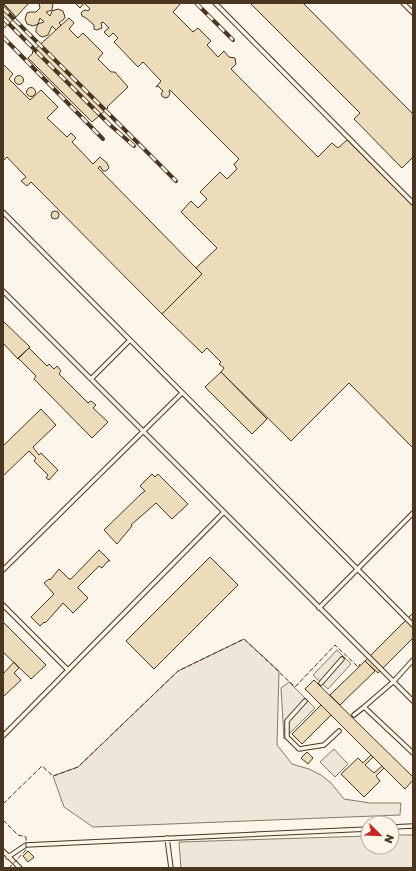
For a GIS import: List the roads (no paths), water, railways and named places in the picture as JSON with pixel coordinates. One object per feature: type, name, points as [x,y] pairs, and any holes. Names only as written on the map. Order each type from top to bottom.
[{"type":"lane","points":[[215,3],[413,202]]},
{"type":"lane","points":[[403,3],[413,13]]},
{"type":"lane","points":[[3,212],[413,625]]},
{"type":"lane","points":[[3,291],[413,701]]},
{"type":"lane","points":[[91,379],[130,340]]},
{"type":"lane","points":[[3,570],[182,393]]},
{"type":"lane","points":[[3,736],[224,512]]},
{"type":"lane","points":[[319,608],[412,516]]},
{"type":"lane","points":[[3,605],[68,670]]},
{"type":"lane","points":[[321,683],[342,659]]},
{"type":"lane","points":[[354,715],[393,682],[413,660]]},
{"type":"lane","points":[[305,701],[287,721],[287,737],[299,750],[324,745],[339,731]]},
{"type":"lane","points":[[364,707],[413,753]]},
{"type":"lane","points":[[400,827],[413,826]]},
{"type":"lane","points":[[8,857],[26,845],[360,828]]},
{"type":"lane","points":[[167,838],[171,868]]},
{"type":"lane","points":[[3,851],[20,868]]},
{"type":"railway","points":[[196,3],[233,40]]},
{"type":"railway","points":[[3,8],[176,181]]},
{"type":"railway","points":[[3,18],[109,124],[134,146]]},
{"type":"railway","points":[[3,37],[103,139]]}]
